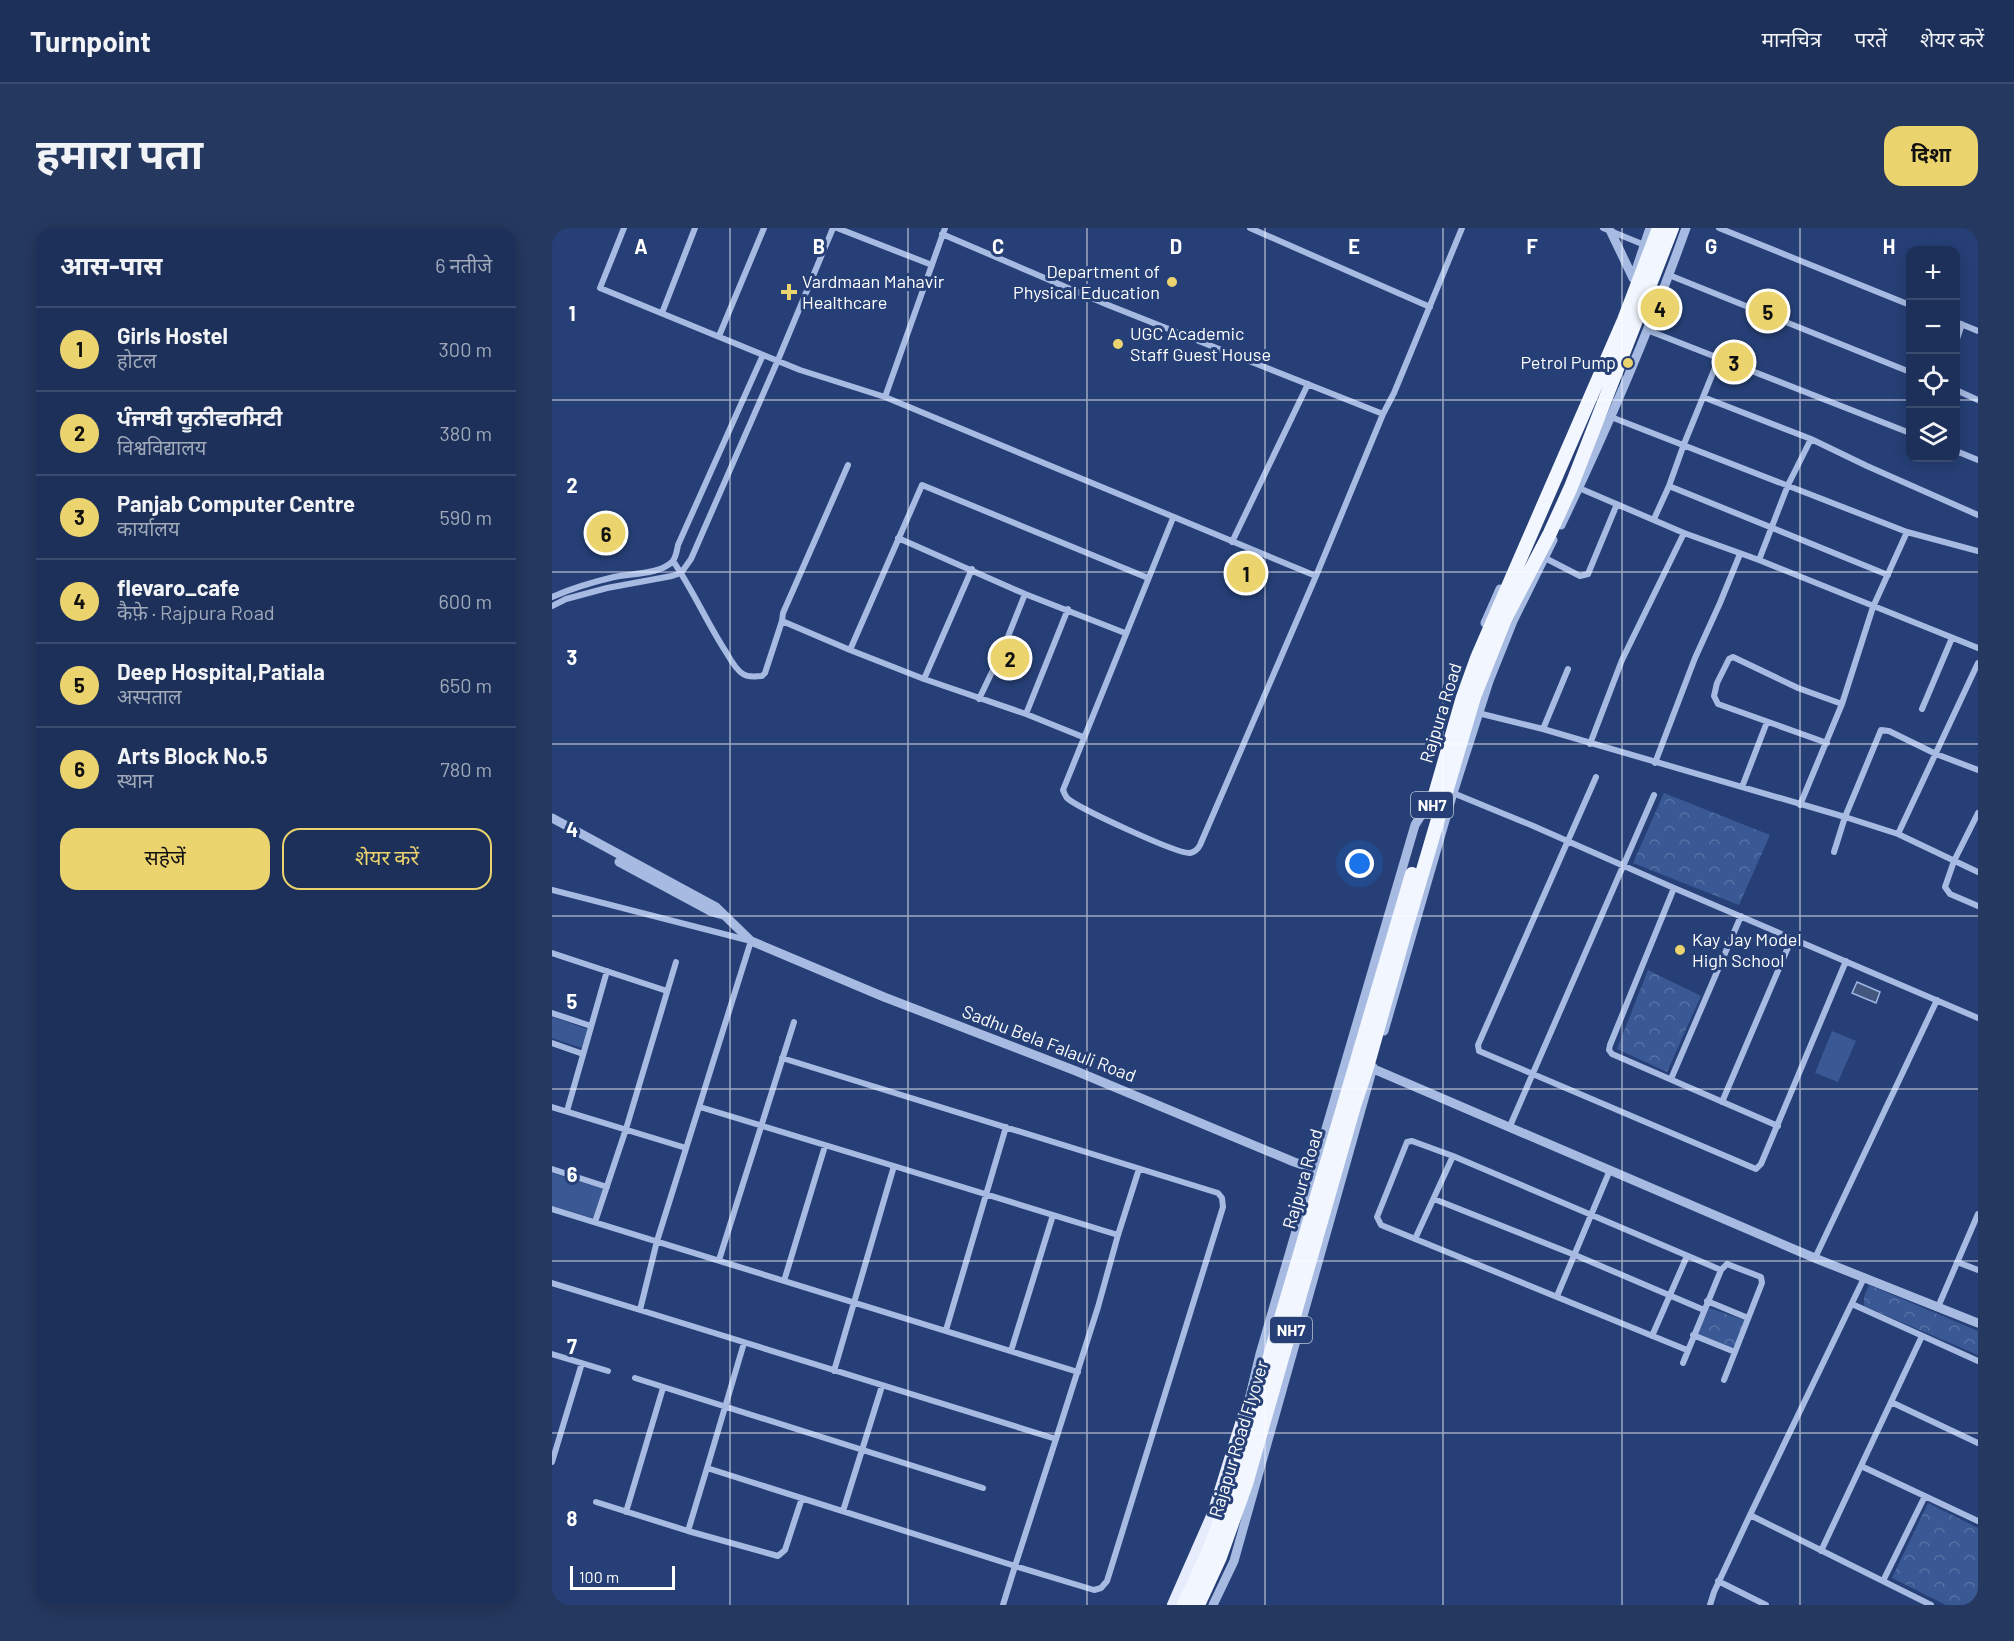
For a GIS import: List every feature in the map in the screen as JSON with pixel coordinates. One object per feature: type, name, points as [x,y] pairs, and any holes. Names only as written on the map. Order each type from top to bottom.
[{"type":"highway","name":"Rajpura Road","points":[[1366,1066],[1433,802],[1463,697],[1477,658],[1624,320],[1659,228]]},
{"type":"highway","name":"Rajpura Road","points":[[1252,1404],[1325,1172],[1354,1106],[1474,697],[1571,487],[1677,235]]},
{"type":"highway","name":"Rajapur Road Flyover","points":[[1198,1605],[1220,1557],[1325,1172]]},
{"type":"highway","name":"Rajapur Road Flyover","points":[[1184,1605],[1241,1481],[1252,1404]]},
{"type":"main road","points":[[1173,1605],[1213,1514],[1252,1404]]},
{"type":"street","points":[[624,228],[600,288],[800,370],[885,398],[1316,576]]},
{"type":"street","points":[[662,313],[695,228]]},
{"type":"street","points":[[719,336],[764,228]]},
{"type":"street","points":[[552,606],[566,599],[607,588],[661,579],[681,573],[691,560],[835,228],[932,265]]},
{"type":"street","points":[[1250,228],[1430,307]]},
{"type":"street","points":[[1173,518],[1063,790],[1068,798],[1094,814],[1187,853],[1197,850],[1316,576],[1462,228]]},
{"type":"street","points":[[1477,658],[1488,617],[1595,376],[1651,228]]},
{"type":"street","points":[[1213,1605],[1234,1561],[1366,1066],[1509,620],[1545,558],[1579,488],[1611,417],[1669,275],[1677,235],[1686,228]]},
{"type":"street","points":[[1719,228],[1906,303]]},
{"type":"street","points":[[1609,229],[1633,278]]},
{"type":"street","points":[[1609,229],[1646,246]]},
{"type":"street","points":[[885,398],[943,231],[1108,305],[1383,414]]},
{"type":"street","points":[[1669,275],[1906,370]]},
{"type":"street","points":[[1960,323],[1978,331]]},
{"type":"street","points":[[1647,330],[1906,431]]},
{"type":"street","points":[[552,597],[585,584],[616,576],[652,571],[673,561],[678,545],[763,355]]},
{"type":"street","points":[[1654,519],[1719,358]]},
{"type":"street","points":[[1232,542],[1308,384]]},
{"type":"street","points":[[1960,392],[1978,400]]},
{"type":"street","points":[[1703,397],[1811,439],[1978,514]]},
{"type":"street","points":[[1611,417],[1907,532],[1978,551]]},
{"type":"street","points":[[1760,560],[1788,485],[1811,439]]},
{"type":"street","points":[[1960,453],[1978,460]]},
{"type":"street","points":[[673,561],[729,657],[743,675],[762,676],[765,673],[783,613],[849,465]]},
{"type":"street","points":[[850,650],[922,485],[1148,578]]},
{"type":"street","points":[[1669,486],[1888,575]]},
{"type":"street","points":[[1579,488],[1684,533],[1760,560],[1978,648]]},
{"type":"street","points":[[1545,558],[1581,576],[1588,574],[1617,504]]},
{"type":"street","points":[[1800,805],[1842,704],[1873,607],[1907,532]]},
{"type":"street","points":[[1590,744],[1622,660],[1684,533]]},
{"type":"street","points":[[898,538],[1025,594],[1125,633]]},
{"type":"street","points":[[1655,763],[1695,658],[1740,554]]},
{"type":"street","points":[[924,680],[972,569]]},
{"type":"street","points":[[979,699],[1003,649],[1025,594]]},
{"type":"street","points":[[1026,714],[1068,609]]},
{"type":"street","points":[[782,621],[924,680],[1026,714],[1083,737]]},
{"type":"street","points":[[1922,709],[1952,638]]},
{"type":"street","points":[[1827,743],[1719,704],[1714,696],[1718,683],[1729,659],[1739,658],[1798,688],[1842,704]]},
{"type":"street","points":[[1898,834],[1978,663]]},
{"type":"street","points":[[1543,729],[1568,669]]},
{"type":"street","points":[[1478,713],[1543,729],[1845,817],[1898,834],[1978,872]]},
{"type":"street","points":[[1742,787],[1767,722]]},
{"type":"street","points":[[1834,852],[1845,817],[1881,730],[1889,731],[1936,754],[1978,770]]},
{"type":"street","points":[[1596,777],[1478,1045],[1481,1052],[1756,1169],[1761,1164],[1778,1126],[1846,961]]},
{"type":"street","points":[[1454,793],[1978,1018]]},
{"type":"street","points":[[1510,1126],[1654,795]]},
{"type":"street","points":[[1325,1172],[1415,825],[1425,809],[1433,802]]},
{"type":"street","points":[[1978,813],[1946,880],[1946,891],[1954,897],[1978,906]]},
{"type":"street","points":[[552,818],[712,912],[723,915],[751,941]]},
{"type":"street","points":[[552,825],[661,881]]},
{"type":"street","points":[[1971,827],[1978,830]]},
{"type":"street","points":[[1674,888],[1609,1047],[1612,1054],[1778,1126]]},
{"type":"street","points":[[552,890],[751,941]]},
{"type":"street","points":[[1671,1079],[1741,916]]},
{"type":"street","points":[[1722,1102],[1792,938]]},
{"type":"street","points":[[640,1310],[657,1241],[751,941]]},
{"type":"street","name":"Sadhu Bela Falauli Road","points":[[751,941],[884,997],[1076,1071],[1325,1172]]},
{"type":"street","points":[[552,953],[667,991]]},
{"type":"street","points":[[595,1222],[626,1130],[676,962]]},
{"type":"street","points":[[567,1111],[607,971]]},
{"type":"street","points":[[1815,1258],[1937,1000]]},
{"type":"street","points":[[552,1013],[591,1026]]},
{"type":"street","points":[[719,1260],[794,1022]]},
{"type":"street","points":[[552,1044],[583,1054]]},
{"type":"street","points":[[707,1468],[1015,1566],[1094,1590],[1101,1588],[1107,1581],[1223,1203],[1218,1193],[782,1058]]},
{"type":"street","points":[[1366,1066],[1815,1258],[1978,1323]]},
{"type":"street","points":[[552,1107],[686,1148]]},
{"type":"street","points":[[700,1107],[1118,1235]]},
{"type":"street","points":[[946,1330],[1006,1127]]},
{"type":"street","points":[[1687,1350],[1383,1226],[1377,1220],[1405,1144],[1412,1141],[1453,1156],[1721,1270]]},
{"type":"street","points":[[784,1281],[825,1146]]},
{"type":"street","points":[[1415,1239],[1453,1156]]},
{"type":"street","points":[[834,1371],[894,1166]]},
{"type":"street","points":[[552,1169],[607,1186]]},
{"type":"street","points":[[1004,1605],[1139,1169]]},
{"type":"street","points":[[1557,1296],[1610,1170]]},
{"type":"street","points":[[1434,1199],[1575,1255],[1704,1310]]},
{"type":"street","points":[[552,1209],[1078,1372]]},
{"type":"street","points":[[1938,1307],[1978,1214]]},
{"type":"street","points":[[1011,1351],[1053,1215]]},
{"type":"street","points":[[1652,1336],[1687,1256]]},
{"type":"street","points":[[1957,1262],[1978,1270]]},
{"type":"street","points":[[1683,1363],[1721,1270],[1727,1264],[1761,1277],[1762,1283],[1724,1380]]},
{"type":"street","points":[[1710,1605],[1750,1515],[1864,1278]]},
{"type":"street","points":[[552,1283],[1056,1439]]},
{"type":"street","points":[[1707,1301],[1748,1318]]},
{"type":"street","points":[[1852,1304],[1978,1361]]},
{"type":"street","points":[[1693,1335],[1735,1352]]},
{"type":"street","points":[[1821,1551],[1922,1336]]},
{"type":"street","points":[[688,1531],[744,1343]]},
{"type":"street","points":[[552,1354],[608,1371]]},
{"type":"street","points":[[552,1462],[582,1363]]},
{"type":"street","points":[[635,1378],[983,1488]]},
{"type":"street","points":[[843,1511],[882,1386]]},
{"type":"street","points":[[626,1512],[663,1388]]},
{"type":"street","points":[[1891,1402],[1978,1443]]},
{"type":"street","points":[[1861,1466],[1978,1521]]},
{"type":"street","points":[[1883,1581],[1925,1496]]},
{"type":"street","points":[[596,1503],[778,1556],[785,1550],[802,1498]]},
{"type":"street","points":[[1750,1515],[1931,1605]]},
{"type":"street","points":[[1719,1581],[1766,1605]]},
{"type":"green space","points":[[1664,793],[1770,835],[1739,905],[1633,863]]},
{"type":"green space","points":[[1648,970],[1701,996],[1667,1072],[1617,1049]]},
{"type":"green space","points":[[552,1017],[587,1029],[582,1048],[552,1038]]},
{"type":"green space","points":[[1832,1031],[1856,1041],[1838,1082],[1815,1073]]},
{"type":"green space","points":[[552,1173],[603,1189],[593,1218],[552,1206]]},
{"type":"green space","points":[[1869,1285],[1978,1331],[1978,1355],[1864,1306],[1864,1297]]},
{"type":"green space","points":[[1709,1308],[1744,1320],[1735,1346],[1731,1347],[1698,1334]]},
{"type":"green space","points":[[1928,1503],[1978,1528],[1978,1605],[1946,1605],[1892,1578]]},
{"type":"water","points":[[1857,982],[1880,992],[1876,1003],[1852,993]]},
{"type":"place","name":"Department of Physical Education","points":[[1172,282]]},
{"type":"place","name":"Vardmaan Mahavir Healthcare","points":[[789,292]]},
{"type":"place","name":"flevaro_cafe","points":[[1660,308]]},
{"type":"place","name":"Deep Hospital,Patiala","points":[[1768,311]]},
{"type":"place","name":"UGC Academic Staff Guest House","points":[[1118,344]]},
{"type":"place","name":"Panjab Computer Centre","points":[[1734,362]]},
{"type":"place","name":"Petrol Pump","points":[[1628,363]]},
{"type":"place","name":"Arts Block No.5","points":[[606,533]]},
{"type":"place","name":"Girls Hostel","points":[[1246,573]]},
{"type":"place","name":"ਪੰਜਾਬੀ ਯੂਨੀਵਰਸਿਟੀ","points":[[1010,658]]},
{"type":"place","name":"Kay Jay Model High School","points":[[1680,950]]}]
